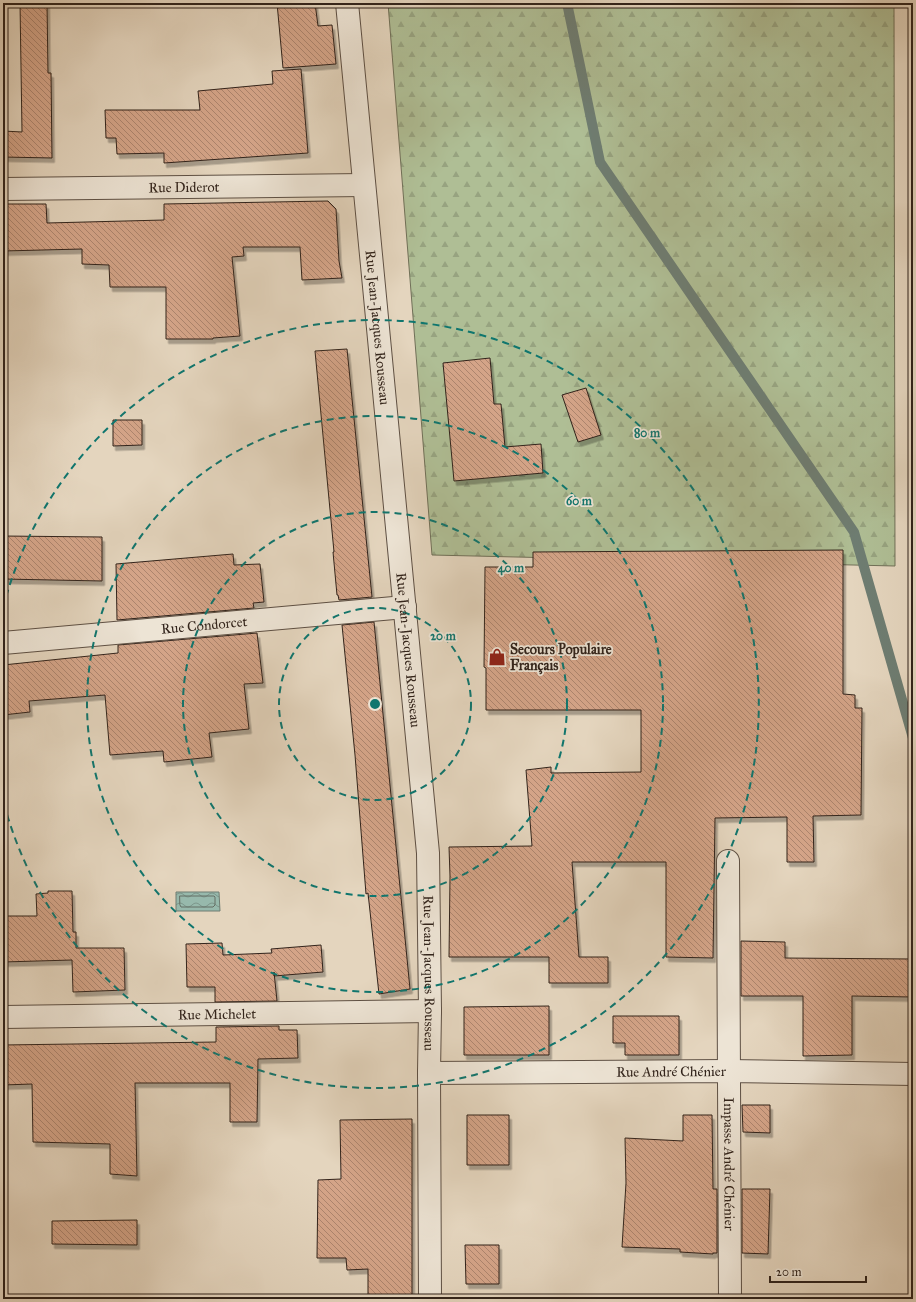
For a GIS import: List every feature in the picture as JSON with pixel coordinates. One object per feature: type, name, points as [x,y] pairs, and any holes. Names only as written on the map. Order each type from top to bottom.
[{"type":"street","name":"Rue Jean-Jacques Rousseau","points":[[347,3],[428,853],[430,1011],[430,1299]]},
{"type":"street","name":"Rue Diderot","points":[[3,189],[364,185]]},
{"type":"street","name":"Rue Condorcet","points":[[3,643],[405,607]]},
{"type":"street","name":"Impasse André Chénier","points":[[728,861],[730,1299]]},
{"type":"street","name":"Rue Michelet","points":[[3,1017],[430,1011]]},
{"type":"street","name":"Rue André Chénier","points":[[429,1073],[728,1071],[913,1074]]},
{"type":"green space","points":[[388,3],[894,3],[895,566],[432,555]]},
{"type":"water","points":[[176,892],[219,892],[220,911],[176,911]]},
{"type":"building","points":[[20,3],[47,3],[48,73],[51,73],[52,158],[3,157],[3,131],[22,132]]},
{"type":"building","points":[[277,3],[315,3],[318,26],[332,25],[336,64],[283,68]]},
{"type":"building","points":[[301,69],[308,153],[164,163],[164,153],[117,154],[116,138],[106,138],[105,110],[200,110],[198,91],[273,84],[272,71]]},
{"type":"building","points":[[328,201],[336,209],[339,261],[342,278],[302,280],[300,247],[243,247],[244,256],[232,257],[240,336],[213,339],[166,339],[166,287],[110,287],[109,265],[82,264],[82,249],[3,251],[3,204],[46,204],[47,223],[164,220],[164,204]]},
{"type":"building","points":[[347,349],[372,597],[339,600],[337,595],[315,351]]},
{"type":"building","points":[[490,358],[494,404],[501,404],[505,447],[541,444],[543,473],[454,481],[443,363]]},
{"type":"building","points":[[586,388],[601,435],[578,442],[562,395]]},
{"type":"building","points":[[113,420],[142,420],[142,445],[113,446]]},
{"type":"building","points":[[3,536],[102,537],[102,581],[3,579]]},
{"type":"building","points":[[843,550],[843,694],[855,695],[855,708],[862,708],[861,815],[813,816],[814,862],[787,862],[787,817],[715,818],[713,958],[666,957],[666,862],[572,862],[579,957],[608,957],[608,983],[549,983],[549,957],[449,957],[449,847],[532,846],[526,770],[551,767],[551,773],[641,772],[641,710],[486,710],[486,668],[484,667],[485,567],[533,567],[533,552]]},
{"type":"building","points":[[233,554],[234,565],[260,564],[264,602],[253,603],[254,608],[117,620],[116,564]]},
{"type":"building","points":[[374,622],[410,989],[379,994],[368,893],[366,894],[355,755],[342,625]]},
{"type":"building","points":[[257,633],[263,683],[244,684],[249,729],[209,733],[212,757],[164,762],[163,751],[110,755],[105,695],[29,701],[30,712],[3,715],[3,665],[118,653],[118,645]]},
{"type":"building","points":[[48,891],[72,891],[73,932],[76,932],[76,948],[124,948],[125,990],[73,992],[72,960],[3,962],[3,916],[37,916],[36,894],[48,893]]},
{"type":"building","points":[[741,941],[785,942],[785,958],[913,959],[912,997],[852,996],[852,1055],[803,1056],[803,996],[741,996]]},
{"type":"building","points":[[222,943],[223,955],[272,953],[271,949],[321,945],[323,972],[274,976],[277,1001],[215,1002],[215,987],[187,987],[186,944]]},
{"type":"building","points":[[549,1006],[549,1055],[464,1055],[464,1007]]},
{"type":"building","points":[[613,1016],[679,1016],[679,1055],[625,1055],[625,1043],[613,1043]]},
{"type":"building","points":[[279,1026],[279,1030],[297,1030],[298,1058],[258,1059],[257,1122],[230,1122],[230,1083],[135,1083],[137,1176],[110,1174],[110,1144],[33,1142],[32,1084],[3,1085],[3,1045],[216,1042],[216,1027]]},
{"type":"building","points":[[742,1105],[770,1105],[770,1133],[743,1132]]},
{"type":"building","points":[[467,1115],[509,1115],[509,1165],[467,1165]]},
{"type":"building","points":[[683,1115],[712,1115],[713,1189],[717,1189],[717,1253],[680,1252],[680,1249],[622,1247],[626,1183],[625,1138],[683,1141]]},
{"type":"building","points":[[412,1119],[412,1299],[368,1299],[368,1269],[347,1270],[346,1258],[317,1258],[318,1180],[341,1179],[340,1120]]},
{"type":"building","points":[[742,1189],[770,1189],[768,1254],[742,1253]]},
{"type":"building","points":[[137,1220],[137,1245],[52,1244],[52,1221]]},
{"type":"building","points":[[465,1245],[499,1245],[499,1284],[466,1284]]},
{"type":"waterway","points":[[567,3],[600,162],[854,532],[913,738]]},
{"type":"place","name":"Secours Populaire Français","points":[[497,657]]}]
